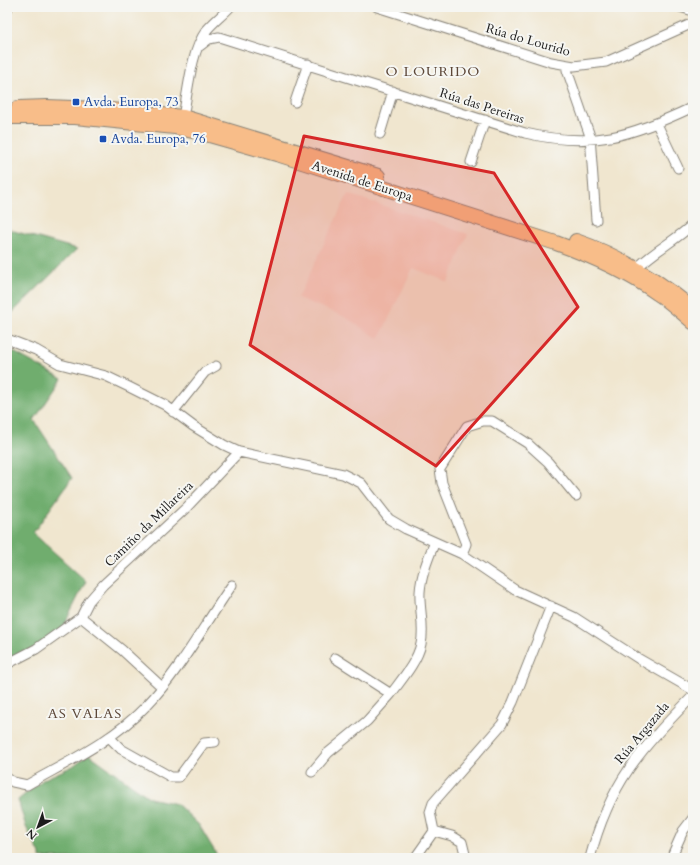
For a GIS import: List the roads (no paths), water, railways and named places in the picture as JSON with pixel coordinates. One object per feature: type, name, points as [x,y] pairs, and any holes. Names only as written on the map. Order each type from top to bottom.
[{"type":"main road","name":"Avenida de Europa","points":[[7,108],[47,107],[100,109],[183,117],[321,158],[596,248],[637,268],[676,295],[693,309]]},
{"type":"main road","name":"Avenida de Europa","points":[[7,118],[74,117],[175,127],[206,134],[280,155],[586,254],[628,275],[658,293],[693,322]]},
{"type":"street","points":[[183,117],[192,68],[206,31],[219,20],[230,7]]},
{"type":"street","name":"Rúa do Lourido","points":[[377,7],[551,62],[574,66],[606,62],[693,23]]},
{"type":"street","points":[[680,7],[693,11]]},
{"type":"street","points":[[200,46],[209,39],[219,37],[216,30],[219,20]]},
{"type":"street","name":"Rúa das Pereiras","points":[[219,37],[544,138],[591,141],[628,134],[657,124],[693,107]]},
{"type":"street","points":[[295,102],[308,64]]},
{"type":"street","points":[[568,65],[567,70],[591,141],[596,220]]},
{"type":"street","points":[[380,134],[393,91]]},
{"type":"street","points":[[471,162],[484,120]]},
{"type":"street","points":[[657,124],[678,168]]},
{"type":"street","points":[[637,268],[654,252],[678,238],[693,224]]},
{"type":"street","points":[[7,339],[36,350],[60,364],[112,379],[165,405],[193,426],[224,445],[239,452],[344,474],[361,483],[389,519],[406,529],[462,554],[515,590],[574,617],[639,659],[693,690]]},
{"type":"street","points":[[174,412],[205,372],[216,366]]},
{"type":"street","points":[[462,554],[466,544],[442,483],[440,469],[467,426],[483,421],[492,421],[527,443],[548,462],[576,496]]},
{"type":"street","name":"Camiño da Millareira","points":[[7,664],[36,649],[80,617],[89,601],[103,585],[187,507],[239,452]]},
{"type":"street","points":[[312,772],[328,753],[367,721],[391,694],[415,659],[421,644],[423,623],[420,592],[428,560],[435,542]]},
{"type":"street","points":[[7,778],[13,782],[27,785],[109,737],[145,707],[162,687],[232,585]]},
{"type":"street","points":[[415,858],[434,831],[430,812],[433,803],[502,724],[513,702],[551,606]]},
{"type":"street","points":[[80,617],[122,650],[162,687]]},
{"type":"street","points":[[335,658],[391,694]]},
{"type":"street","name":"Rúa Argazada","points":[[590,858],[606,809],[626,770],[645,746],[693,696]]},
{"type":"street","points":[[109,737],[121,749],[171,777],[180,777],[204,743],[215,742]]},
{"type":"street","points":[[671,858],[684,831],[693,818]]},
{"type":"street","points":[[434,831],[452,836],[462,842],[466,858]]},
{"type":"place","name":"Avda. Europa, 73","points":[[76,102]]},
{"type":"place","name":"Avda. Europa, 76","points":[[103,139]]},
{"type":"district","name":"O LOURIDO","points":[[433,71]]},
{"type":"district","name":"AS VALAS","points":[[85,713]]}]
